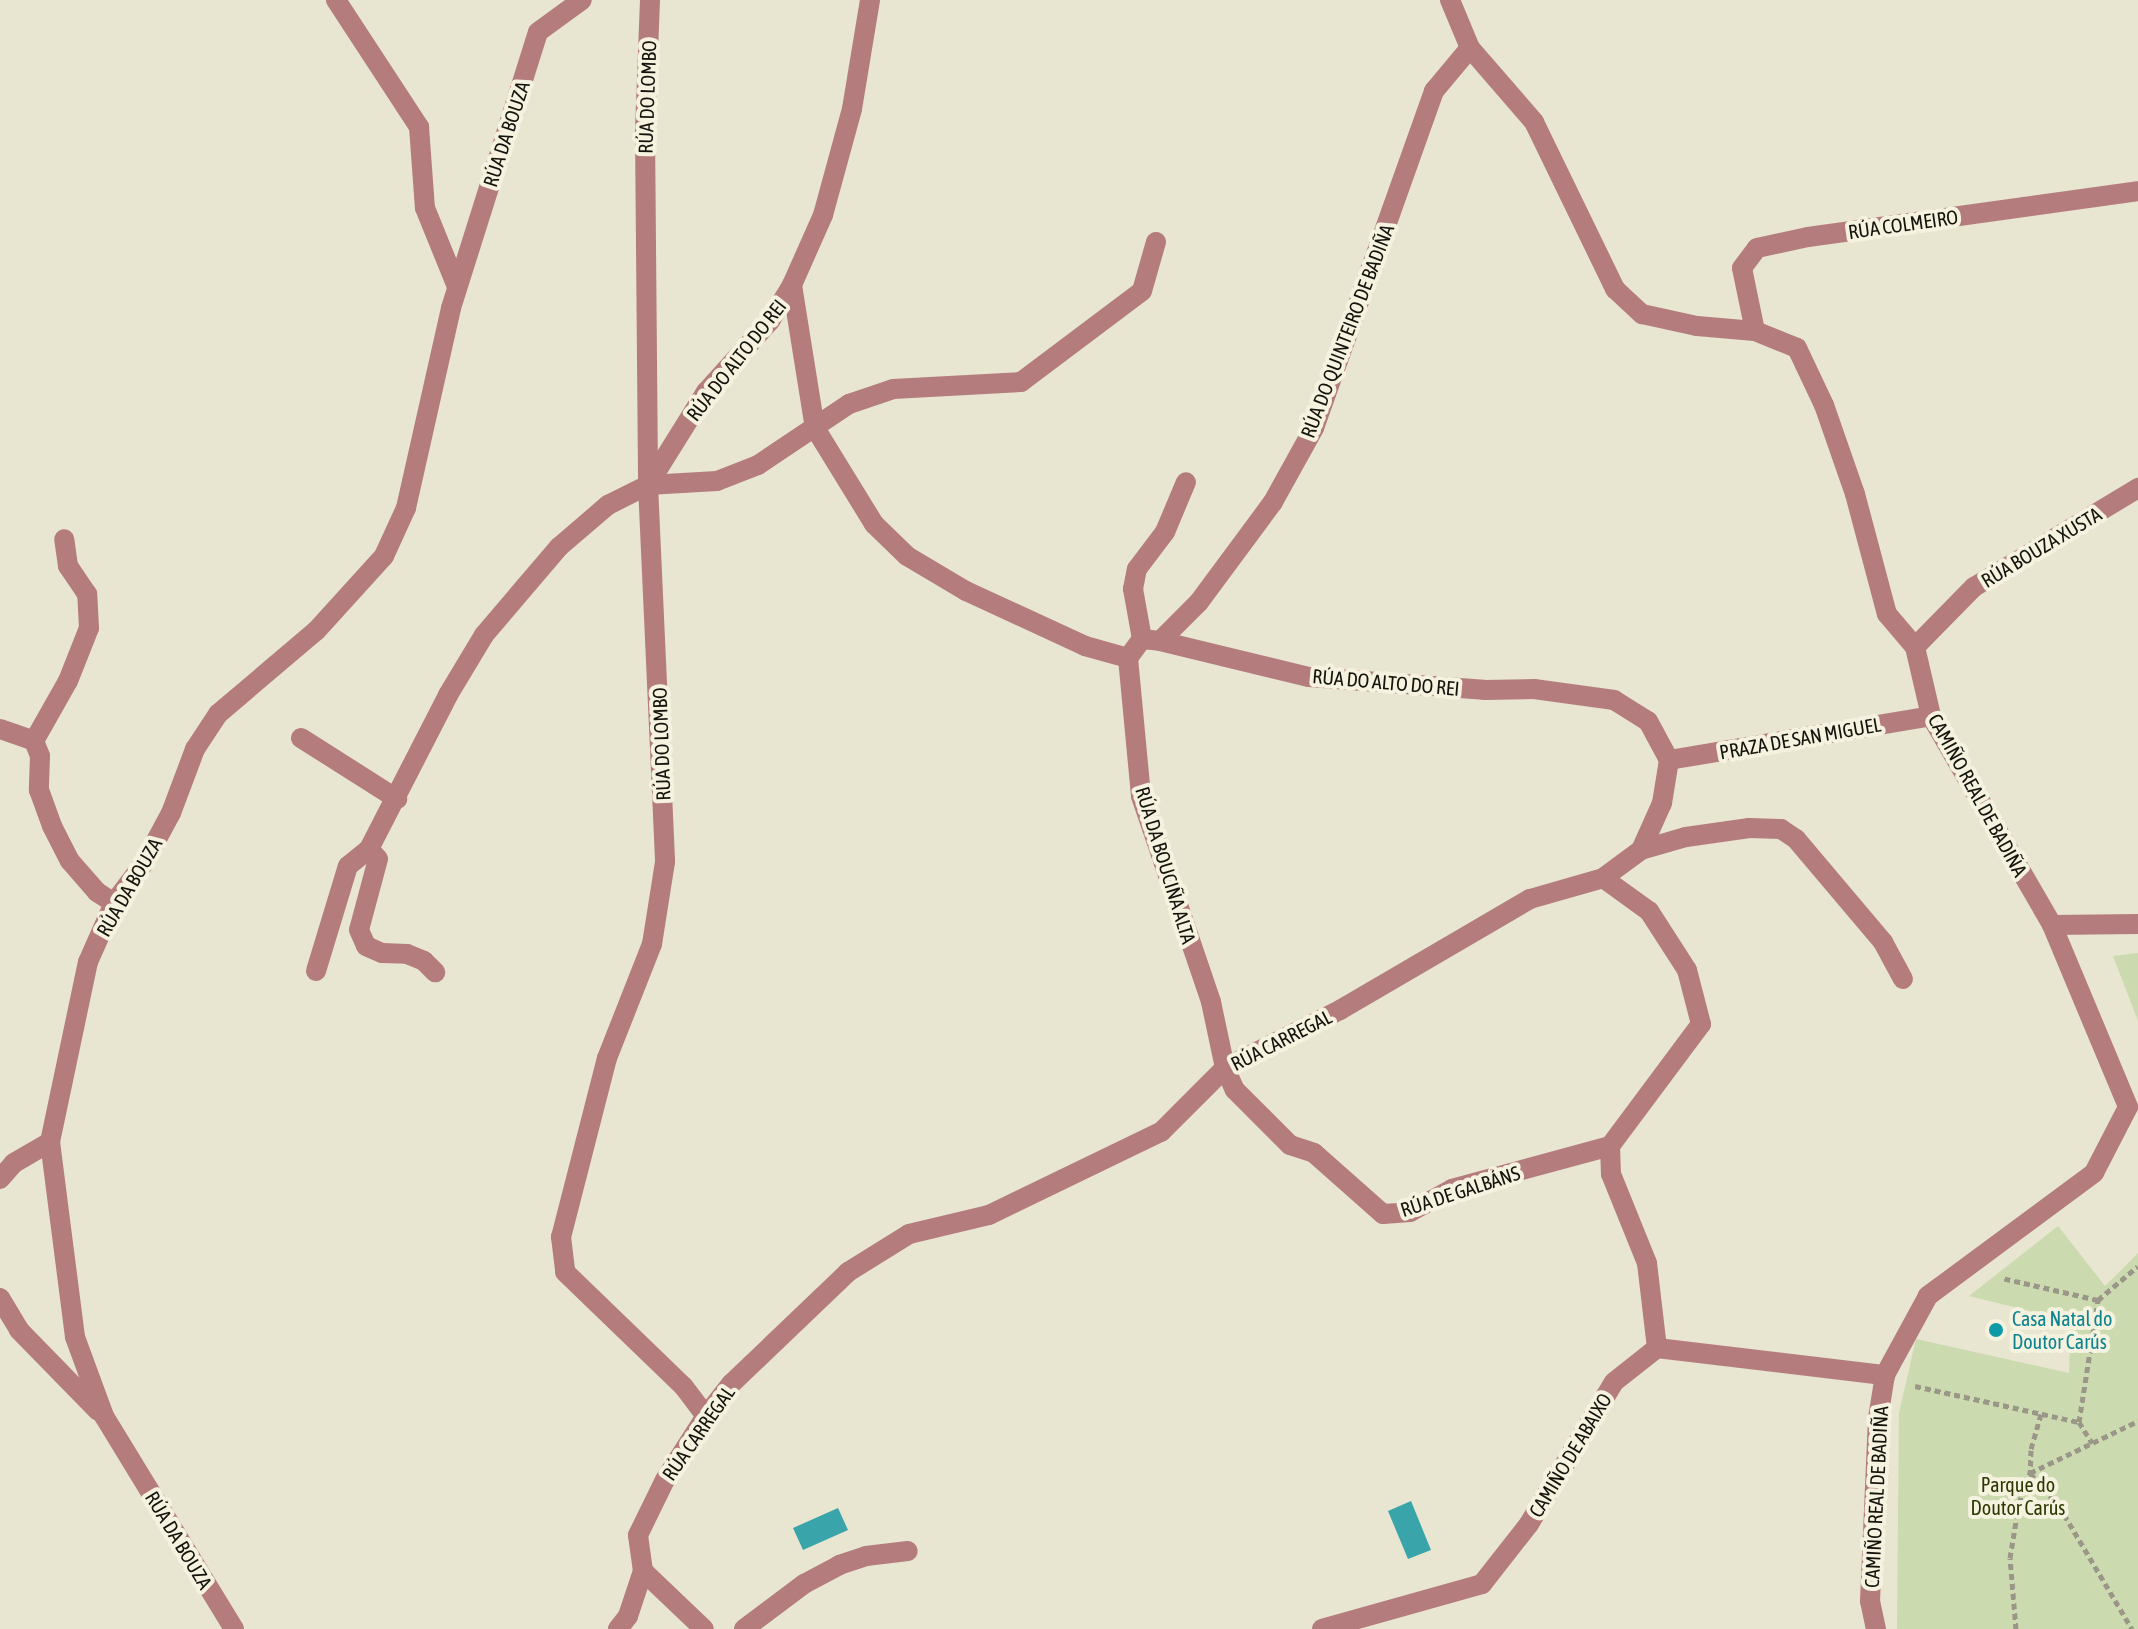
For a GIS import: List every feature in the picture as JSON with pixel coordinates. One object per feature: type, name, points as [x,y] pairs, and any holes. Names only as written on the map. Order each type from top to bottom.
[{"type":"street","points":[[336,0],[419,127],[425,208],[457,287]]},
{"type":"street","name":"RÚA DA BOUZA","points":[[234,1629],[104,1416],[75,1337],[50,1142],[88,962],[114,903],[144,863],[165,825],[195,749],[218,714],[316,631],[384,556],[406,508],[457,287],[538,32],[582,0]]},
{"type":"street","name":"RÚA DO LOMBO","points":[[650,0],[645,131],[648,485],[658,652],[665,862],[652,944],[607,1058],[561,1237],[565,1272],[684,1387],[706,1416]]},
{"type":"street","name":"RÚA DO ALTO DO REI","points":[[648,485],[706,392],[770,321],[792,285],[823,215],[852,109],[870,0]]},
{"type":"street","name":"CAMIÑO REAL DE BADIÑA","points":[[1450,0],[1470,48],[1534,122],[1615,289],[1642,314],[1697,326],[1755,331],[1797,348],[1824,405],[1855,494],[1887,614],[1915,647],[1931,716],[2052,925],[2128,1107],[2094,1173],[1928,1296],[1885,1375],[1878,1418],[1870,1601],[1876,1629]]},
{"type":"street","name":"RÚA DO QUINTEIRO DE BADIÑA","points":[[1128,658],[1199,602],[1273,502],[1314,428],[1434,91],[1470,48]]},
{"type":"street","name":"RÚA COLMEIRO","points":[[1755,331],[1742,268],[1757,248],[1808,237],[2138,191]]},
{"type":"street","points":[[316,971],[348,866],[369,849],[448,695],[484,635],[559,547],[608,505],[648,485],[717,481],[758,465],[849,404],[893,389],[1021,382],[1142,291],[1156,242]]},
{"type":"street","name":"RÚA DO ALTO DO REI","points":[[792,285],[815,428],[874,524],[907,556],[966,591],[1085,646],[1128,658]]},
{"type":"street","points":[[1151,640],[1133,589],[1137,569],[1165,532],[1186,482]]},
{"type":"street","name":"RÚA BOUZA XUSTA","points":[[1915,647],[1974,587],[2138,488]]},
{"type":"street","points":[[34,741],[68,681],[89,628],[87,594],[68,566],[64,539]]},
{"type":"street","name":"RÚA DO ALTO DO REI","points":[[1151,640],[1309,677],[1484,690],[1534,689],[1614,700],[1648,721],[1669,760]]},
{"type":"street","name":"RÚA DA BOUCIÑA ALTA","points":[[1128,658],[1141,796],[1211,1002],[1225,1068]]},
{"type":"street","name":"PRAZA DE SAN MIGUEL","points":[[1669,760],[1931,716]]},
{"type":"street","points":[[0,729],[34,741],[40,756],[39,790],[52,826],[70,861],[97,892],[114,903]]},
{"type":"street","points":[[301,738],[397,799]]},
{"type":"street","points":[[1641,850],[1662,803],[1669,760]]},
{"type":"street","name":"RÚA CARREGAL","points":[[618,1629],[628,1616],[643,1571],[638,1535],[665,1480],[706,1416],[731,1384],[848,1272],[909,1234],[989,1215],[1161,1132],[1225,1068],[1340,1010],[1530,899],[1603,878],[1641,850],[1686,837],[1749,828],[1781,829],[1796,839],[1883,942],[1903,979]]},
{"type":"street","points":[[369,849],[378,859],[359,930],[366,946],[382,953],[407,954],[424,961],[435,972]]},
{"type":"street","points":[[1603,878],[1649,911],[1687,970],[1701,1024],[1610,1146],[1611,1174],[1647,1263],[1657,1348],[1885,1375]]},
{"type":"street","points":[[2052,925],[2138,924]]},
{"type":"street","name":"RÚA DE GALBÁNS","points":[[1225,1068],[1235,1090],[1290,1145],[1314,1153],[1383,1214],[1410,1212],[1452,1189],[1610,1146]]},
{"type":"street","points":[[0,1179],[14,1163],[50,1142]]},
{"type":"street","points":[[0,1298],[19,1330],[104,1416]]},
{"type":"street","name":"CAMIÑO DE ABAIXO","points":[[1322,1629],[1482,1584],[1529,1524],[1614,1382],[1657,1348]]},
{"type":"street","points":[[744,1629],[804,1584],[839,1565],[866,1556],[908,1551]]},
{"type":"street","points":[[643,1571],[704,1629]]},
{"type":"path","points":[[2092,1443],[2079,1422],[2098,1300],[2138,1266]]},
{"type":"path","points":[[1999,1278],[2098,1300]]},
{"type":"path","points":[[1906,1384],[2079,1422]]},
{"type":"path","points":[[2016,1629],[2010,1558],[2019,1503],[2030,1473],[2031,1450],[2041,1414]]},
{"type":"path","points":[[2030,1473],[2138,1421]]},
{"type":"path","points":[[2030,1473],[2059,1506],[2132,1629]]},
{"type":"green space","points":[[2138,953],[2138,1021],[2113,956]]},
{"type":"green space","name":"Parque do Doutor Carús","points":[[2058,1226],[2105,1286],[2138,1253],[2138,1629],[1897,1629],[1899,1413],[1916,1339],[2069,1373],[2071,1321],[1969,1296]]},
{"type":"water","points":[[1411,1501],[1431,1550],[1408,1559],[1388,1511]]},
{"type":"water","points":[[838,1508],[848,1530],[803,1550],[793,1528]]},
{"type":"place","name":"Casa Natal do Doutor Carús","points":[[1996,1330]]}]
